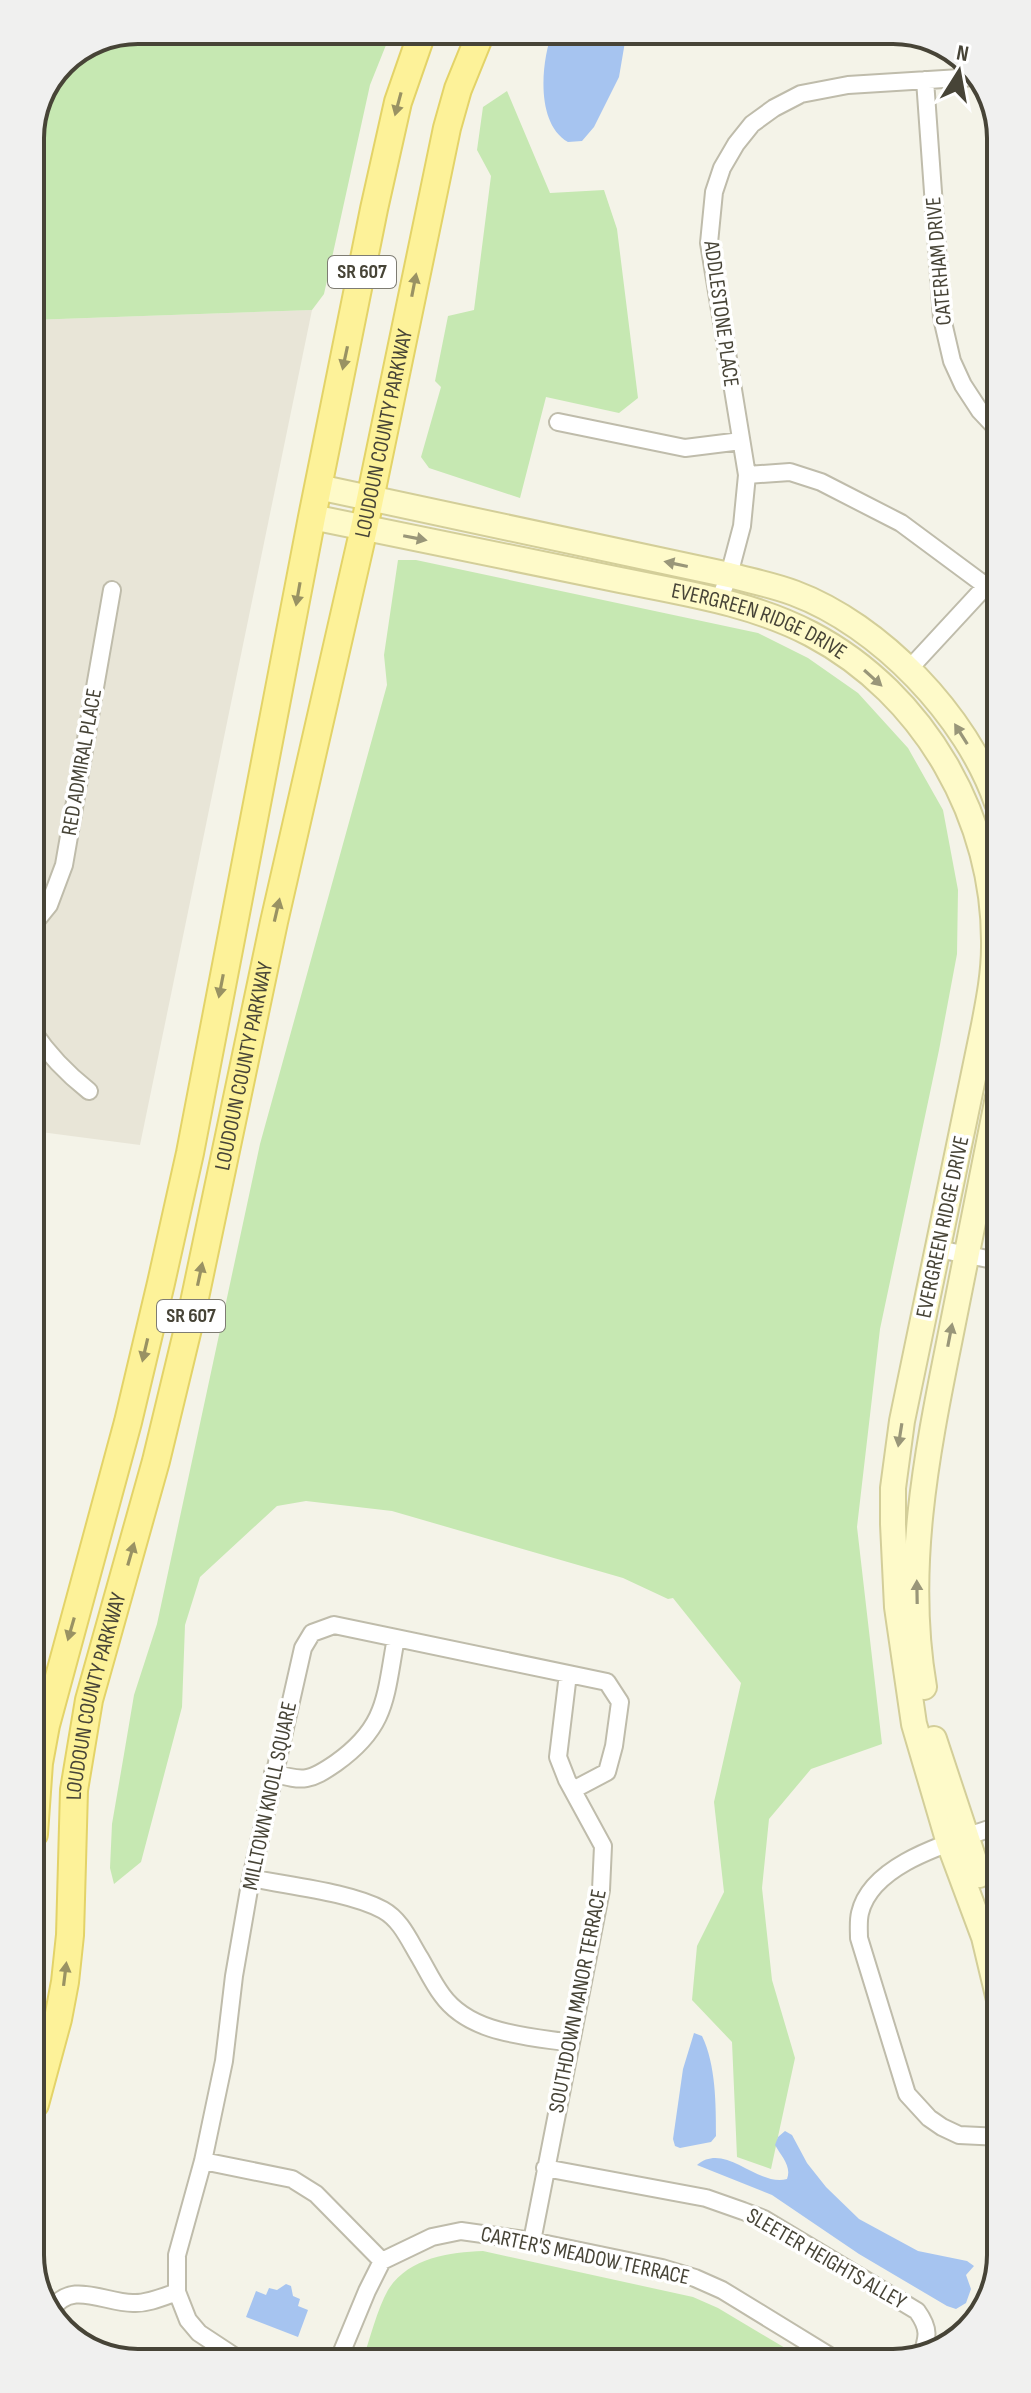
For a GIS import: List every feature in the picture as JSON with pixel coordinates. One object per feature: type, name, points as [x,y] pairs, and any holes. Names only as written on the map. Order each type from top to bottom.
[{"type":"main road","name":"LOUDOUN COUNTY PARKWAY","points":[[44,1736],[128,1422],[171,1240],[389,139],[418,44]]},
{"type":"main road","name":"LOUDOUN COUNTY PARKWAY","points":[[44,2071],[65,1982],[70,1935],[74,1790],[89,1700],[156,1461],[192,1312],[274,922],[371,498],[447,128],[458,89],[476,44]]},
{"type":"street","name":"ADDLESTONE PLACE","points":[[719,601],[742,526],[747,475],[709,243],[714,192],[722,168],[752,124],[801,94],[840,86],[965,78]]},
{"type":"street","name":"CATERHAM DRIVE","points":[[925,80],[942,318],[952,361],[963,385],[987,418]]},
{"type":"street","points":[[558,422],[685,448],[741,441]]},
{"type":"street","points":[[747,475],[790,472],[821,482],[901,523],[987,577]]},
{"type":"street","name":"EVERGREEN RIDGE DRIVE","points":[[318,487],[729,575],[795,593],[834,612],[910,668],[948,713],[975,755],[987,781]]},
{"type":"street","name":"EVERGREEN RIDGE DRIVE","points":[[312,517],[719,601],[755,610],[813,634],[852,661],[912,716],[942,756],[987,849]]},
{"type":"street","points":[[910,668],[987,584]]},
{"type":"street","name":"RED ADMIRAL PLACE","points":[[44,911],[64,865],[112,590]]},
{"type":"street","name":"EVERGREEN RIDGE DRIVE","points":[[987,1006],[902,1421],[893,1488],[897,1607],[914,1724],[957,1840],[987,1908]]},
{"type":"street","points":[[44,1045],[64,1071],[89,1091]]},
{"type":"street","name":"EVERGREEN RIDGE DRIVE","points":[[987,1151],[929,1446],[916,1556],[917,1631],[927,1703],[957,1840],[987,1950]]},
{"type":"street","points":[[938,1249],[987,1259]]},
{"type":"street","name":"MILLTOWN KNOLL SQUARE","points":[[223,2349],[199,2333],[188,2320],[177,2292],[177,2255],[203,2161],[224,2061],[234,1976],[273,1773],[303,1648],[312,1633],[334,1625],[607,1682],[620,1702],[607,1772],[573,1790]]},
{"type":"street","points":[[273,1773],[299,1780],[315,1778],[360,1746],[374,1728],[383,1704],[396,1638]]},
{"type":"street","name":"SOUTHDOWN MANOR TERRACE","points":[[532,2241],[601,1890],[603,1846],[558,1757],[568,1674]]},
{"type":"street","points":[[987,1830],[891,1871],[873,1888],[860,1912],[859,1938],[907,2094],[942,2127],[959,2135],[987,2136]]},
{"type":"street","points":[[251,1878],[361,1901],[384,1911],[399,1923],[443,1997],[461,2013],[484,2026],[571,2043]]},
{"type":"street","points":[[203,2161],[292,2179],[316,2194],[382,2261],[343,2349]]},
{"type":"street","name":"SLEETER HEIGHTS ALLEY","points":[[545,2168],[706,2198],[764,2219],[917,2311],[926,2324],[926,2342]]},
{"type":"street","name":"CARTER'S MEADOW TERRACE","points":[[382,2261],[432,2237],[461,2231],[532,2241],[662,2268],[695,2278],[722,2290],[818,2349]]},
{"type":"street","points":[[57,2302],[68,2295],[90,2293],[115,2302],[138,2304],[177,2292]]},
{"type":"shaded area","points":[[312,310],[140,1145],[44,1132],[44,320]]},
{"type":"green space","points":[[138,44],[386,44],[370,85],[324,294],[312,310],[44,320],[44,132],[51,102],[72,72],[102,51]]},
{"type":"green space","points":[[507,91],[550,193],[604,190],[617,229],[638,398],[619,413],[546,397],[520,498],[429,468],[421,457],[441,387],[435,381],[448,316],[474,310],[491,176],[477,150],[483,107]]},
{"type":"green space","points":[[398,560],[416,560],[758,633],[808,658],[858,693],[908,748],[943,810],[958,890],[957,954],[880,1329],[857,1527],[882,1744],[811,1769],[769,1819],[762,1888],[772,1980],[795,2058],[771,2169],[737,2157],[732,2042],[692,2000],[697,1946],[724,1892],[714,1802],[741,1683],[673,1598],[668,1599],[623,1578],[392,1511],[306,1501],[277,1506],[200,1577],[185,1625],[182,1707],[141,1862],[114,1884],[110,1868],[112,1824],[134,1695],[157,1624],[260,1144],[387,685],[384,655]]},
{"type":"green space","points":[[483,2251],[693,2297],[718,2308],[787,2349],[366,2349],[380,2306],[396,2279],[418,2264],[457,2253]]},
{"type":"water","points":[[549,44],[625,44],[619,77],[594,127],[582,141],[568,142],[557,133],[550,121],[544,90]]},
{"type":"water","points":[[694,2033],[702,2036],[710,2060],[716,2136],[711,2142],[680,2148],[675,2146],[673,2139],[683,2069]]},
{"type":"water","points":[[785,2131],[792,2135],[807,2163],[826,2187],[859,2219],[918,2251],[967,2261],[974,2266],[966,2275],[971,2289],[966,2303],[956,2309],[947,2306],[859,2254],[772,2195],[697,2165],[719,2158],[764,2177],[787,2179],[787,2165],[775,2145]]},
{"type":"water","points":[[286,2284],[291,2286],[293,2296],[300,2299],[298,2306],[308,2310],[298,2337],[246,2317],[256,2291],[266,2295],[269,2288],[277,2290]]}]
